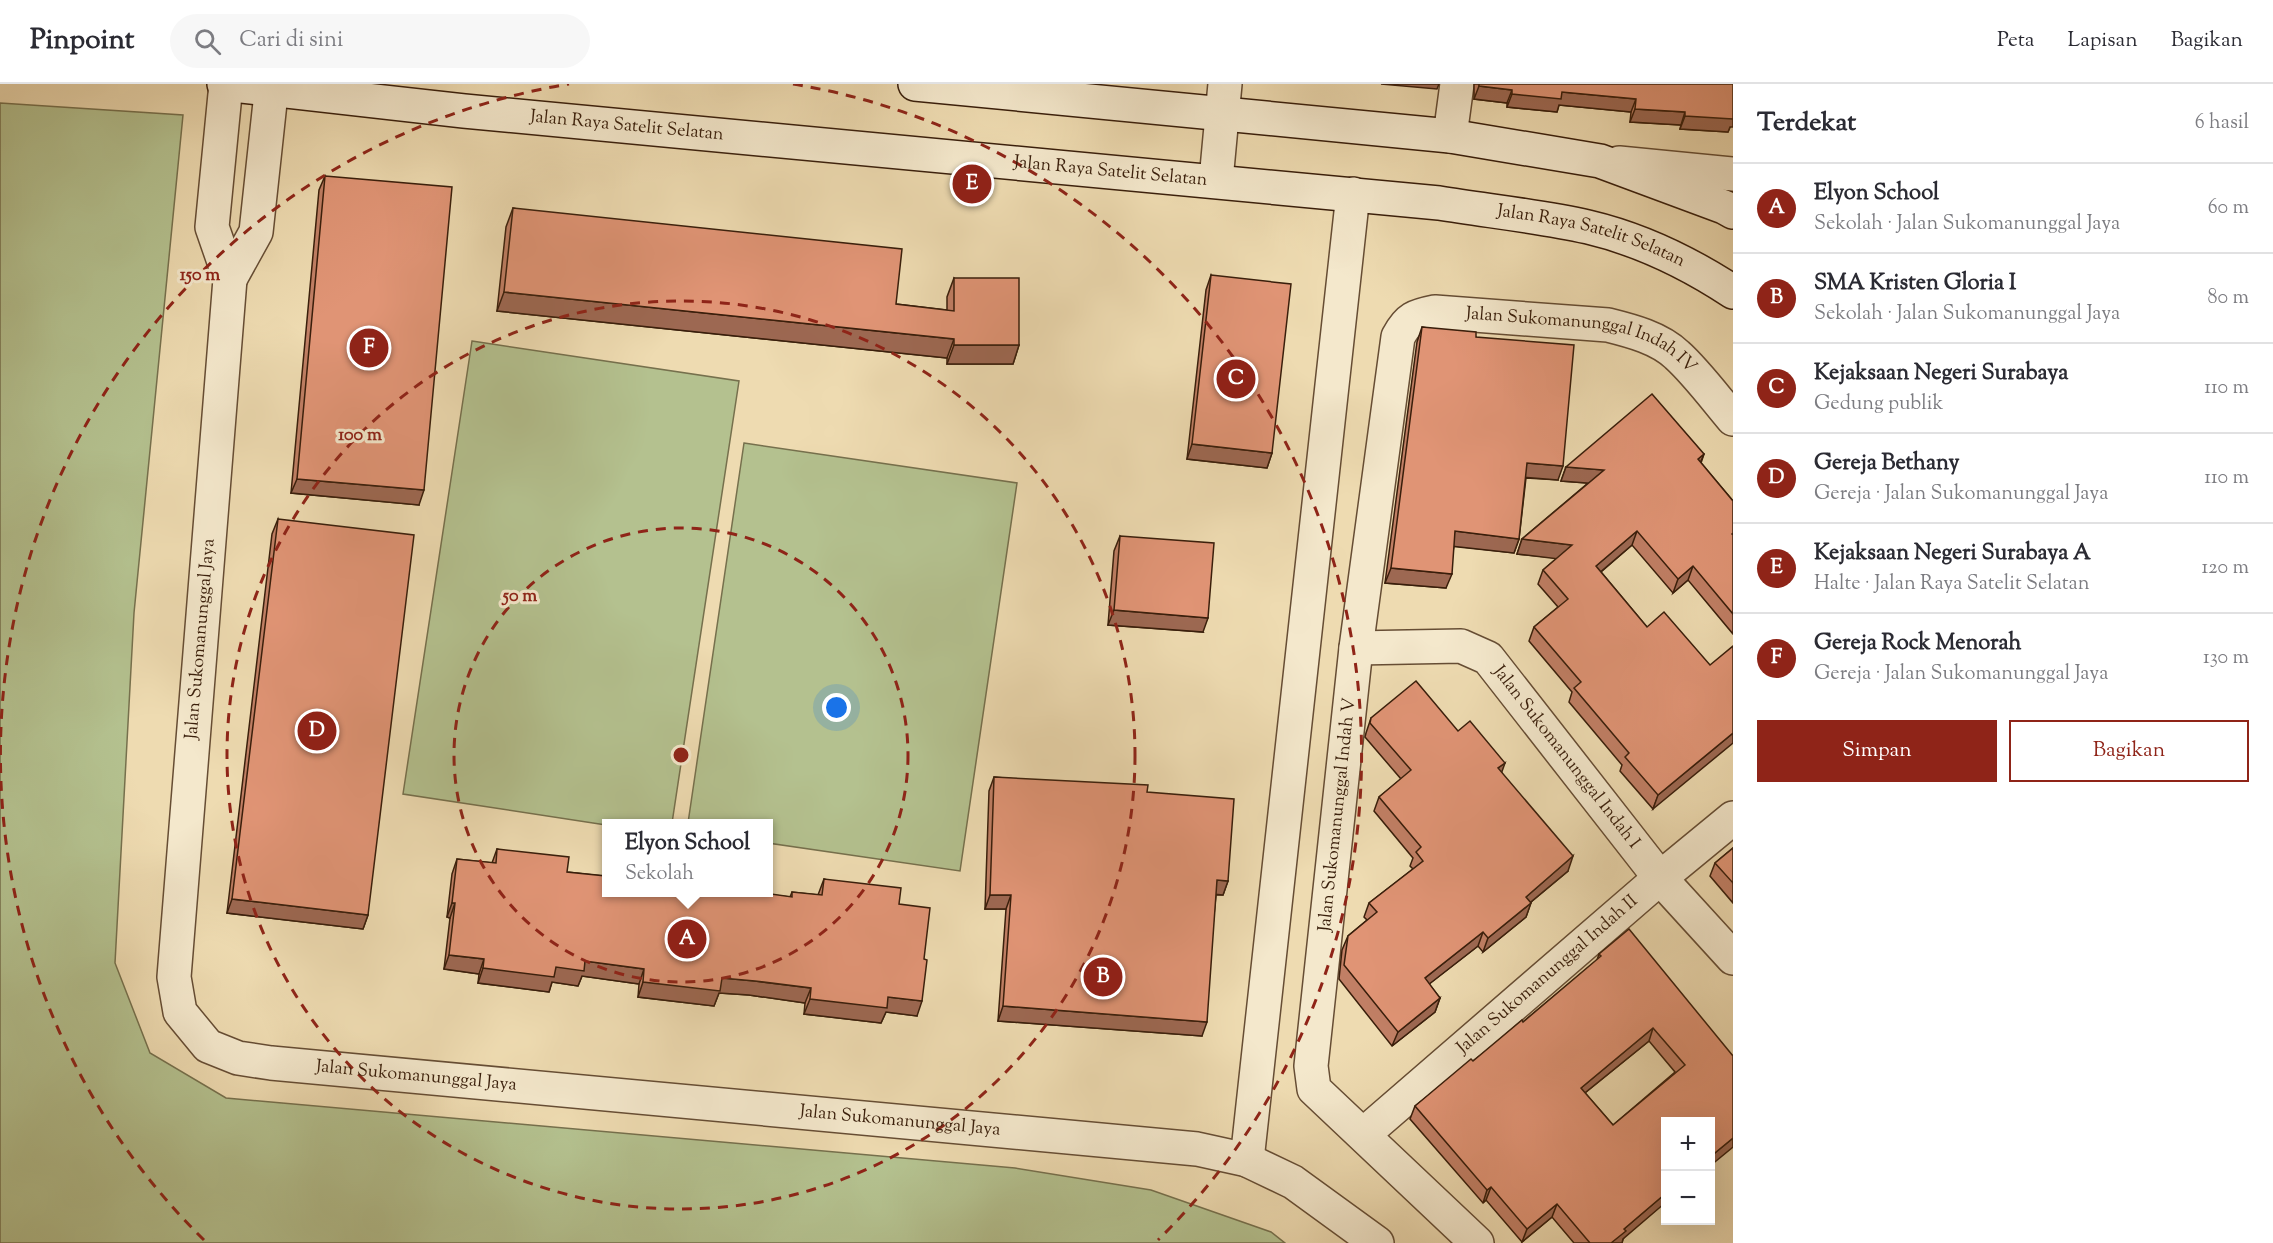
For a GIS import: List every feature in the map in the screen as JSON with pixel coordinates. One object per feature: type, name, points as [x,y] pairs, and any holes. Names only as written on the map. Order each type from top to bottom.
[{"type":"street","name":"Jalan Raya Satelit Selatan","points":[[225,84],[272,86],[464,111],[1439,202],[1589,228],[1640,244],[1696,268],[1733,292]]},
{"type":"street","name":"Jalan Sukomanunggal Jaya","points":[[225,84],[212,227],[230,279],[174,977],[180,1012],[208,1046],[238,1058],[271,1063],[1197,1149],[1247,1160],[1293,1182],[1371,1236],[1377,1243]]},
{"type":"street","points":[[915,84],[1224,98],[1600,161],[1733,174]]},
{"type":"street","points":[[1450,136],[1457,84]]},
{"type":"street","name":"Jalan Sukomanunggal Jaya","points":[[230,279],[256,232],[272,86]]},
{"type":"street","points":[[1216,180],[1224,98]]},
{"type":"street","points":[[1600,161],[1724,207],[1733,213]]},
{"type":"street","points":[[1247,1160],[1353,194]]},
{"type":"street","name":"Jalan Sukomanunggal Indah IV","points":[[1406,322],[1420,315],[1435,312],[1608,325],[1635,332],[1659,342],[1677,355],[1733,419]]},
{"type":"street","name":"Jalan Sukomanunggal Indah V","points":[[1406,322],[1398,337],[1356,648],[1311,1066],[1314,1089],[1477,1243]]},
{"type":"street","name":"Jalan Sukomanunggal Indah I","points":[[1356,648],[1461,646],[1488,658],[1660,878],[1733,958]]},
{"type":"street","name":"Jalan Sukomanunggal Indah II","points":[[1364,1134],[1660,878],[1733,818]]},
{"type":"green space","points":[[0,103],[183,115],[134,613],[115,963],[150,1053],[226,1098],[1015,1168],[1151,1190],[1271,1232],[1285,1243],[0,1243]]},
{"type":"green space","points":[[472,341],[739,381],[673,819],[602,819],[602,824],[403,794]]},
{"type":"green space","points":[[744,443],[1017,483],[960,871],[773,844],[773,819],[689,819]]},
{"type":"building","points":[[1479,84],[1733,84],[1733,119],[1685,116],[1685,112],[1635,109],[1636,99],[1562,92],[1561,99],[1512,94],[1512,90],[1479,86]]},
{"type":"building","points":[[325,176],[452,187],[424,490],[297,479]]},
{"type":"building","points":[[513,208],[902,249],[896,304],[954,311],[954,278],[1019,278],[1019,345],[954,345],[954,339],[504,292]]},
{"type":"building","points":[[1211,275],[1291,284],[1272,453],[1192,444]]},
{"type":"building","points":[[1422,327],[1476,332],[1476,337],[1574,345],[1563,466],[1527,463],[1519,539],[1455,531],[1452,574],[1391,568]]},
{"type":"building","points":[[1652,394],[1704,454],[1698,459],[1733,501],[1733,614],[1693,566],[1678,579],[1637,531],[1596,566],[1647,627],[1664,612],[1710,665],[1733,646],[1733,733],[1658,795],[1625,757],[1629,753],[1574,688],[1581,682],[1534,627],[1568,599],[1543,570],[1572,545],[1522,539],[1604,470],[1566,467]]},
{"type":"building","points":[[278,519],[414,535],[368,915],[232,899]]},
{"type":"building","points":[[1120,536],[1214,543],[1208,618],[1114,610]]},
{"type":"building","points":[[1416,681],[1458,731],[1470,721],[1505,763],[1498,768],[1573,856],[1526,897],[1531,903],[1488,938],[1483,932],[1425,978],[1440,998],[1398,1032],[1344,965],[1348,936],[1377,912],[1369,903],[1423,861],[1416,852],[1421,847],[1379,797],[1411,770],[1370,723],[1371,718]]},
{"type":"building","points":[[994,777],[1148,785],[1147,792],[1234,799],[1228,881],[1217,880],[1207,1022],[1003,1006],[1011,895],[990,895]]},
{"type":"building","points":[[1733,848],[1733,883],[1715,863]]},
{"type":"building","points":[[497,849],[569,857],[567,872],[602,876],[602,897],[773,897],[773,894],[792,897],[792,892],[822,895],[824,879],[901,888],[899,904],[930,908],[922,1001],[888,997],[887,1008],[810,999],[811,988],[755,981],[722,978],[720,991],[643,982],[644,969],[585,961],[584,971],[556,967],[554,977],[483,968],[484,959],[449,955],[457,859],[496,863]]},
{"type":"building","points":[[1629,929],[1733,1056],[1733,1138],[1715,1153],[1715,1117],[1661,1117],[1661,1197],[1611,1243],[1590,1243],[1557,1204],[1527,1229],[1491,1187],[1487,1190],[1415,1106],[1471,1059],[1473,1061],[1522,1020],[1523,1022],[1601,956],[1599,954]],"holes":[[[1653,1028],[1685,1065],[1613,1125],[1581,1088]]]},
{"type":"place","name":"Kejaksaan Negeri Surabaya A","points":[[972,184]]},
{"type":"place","name":"Gereja Rock Menorah","points":[[369,348]]},
{"type":"place","name":"Kejaksaan Negeri Surabaya","points":[[1236,379]]},
{"type":"place","name":"Gereja Bethany","points":[[317,731]]},
{"type":"place","name":"Elyon School","points":[[687,939]]},
{"type":"place","name":"SMA Kristen Gloria I","points":[[1103,977]]}]
